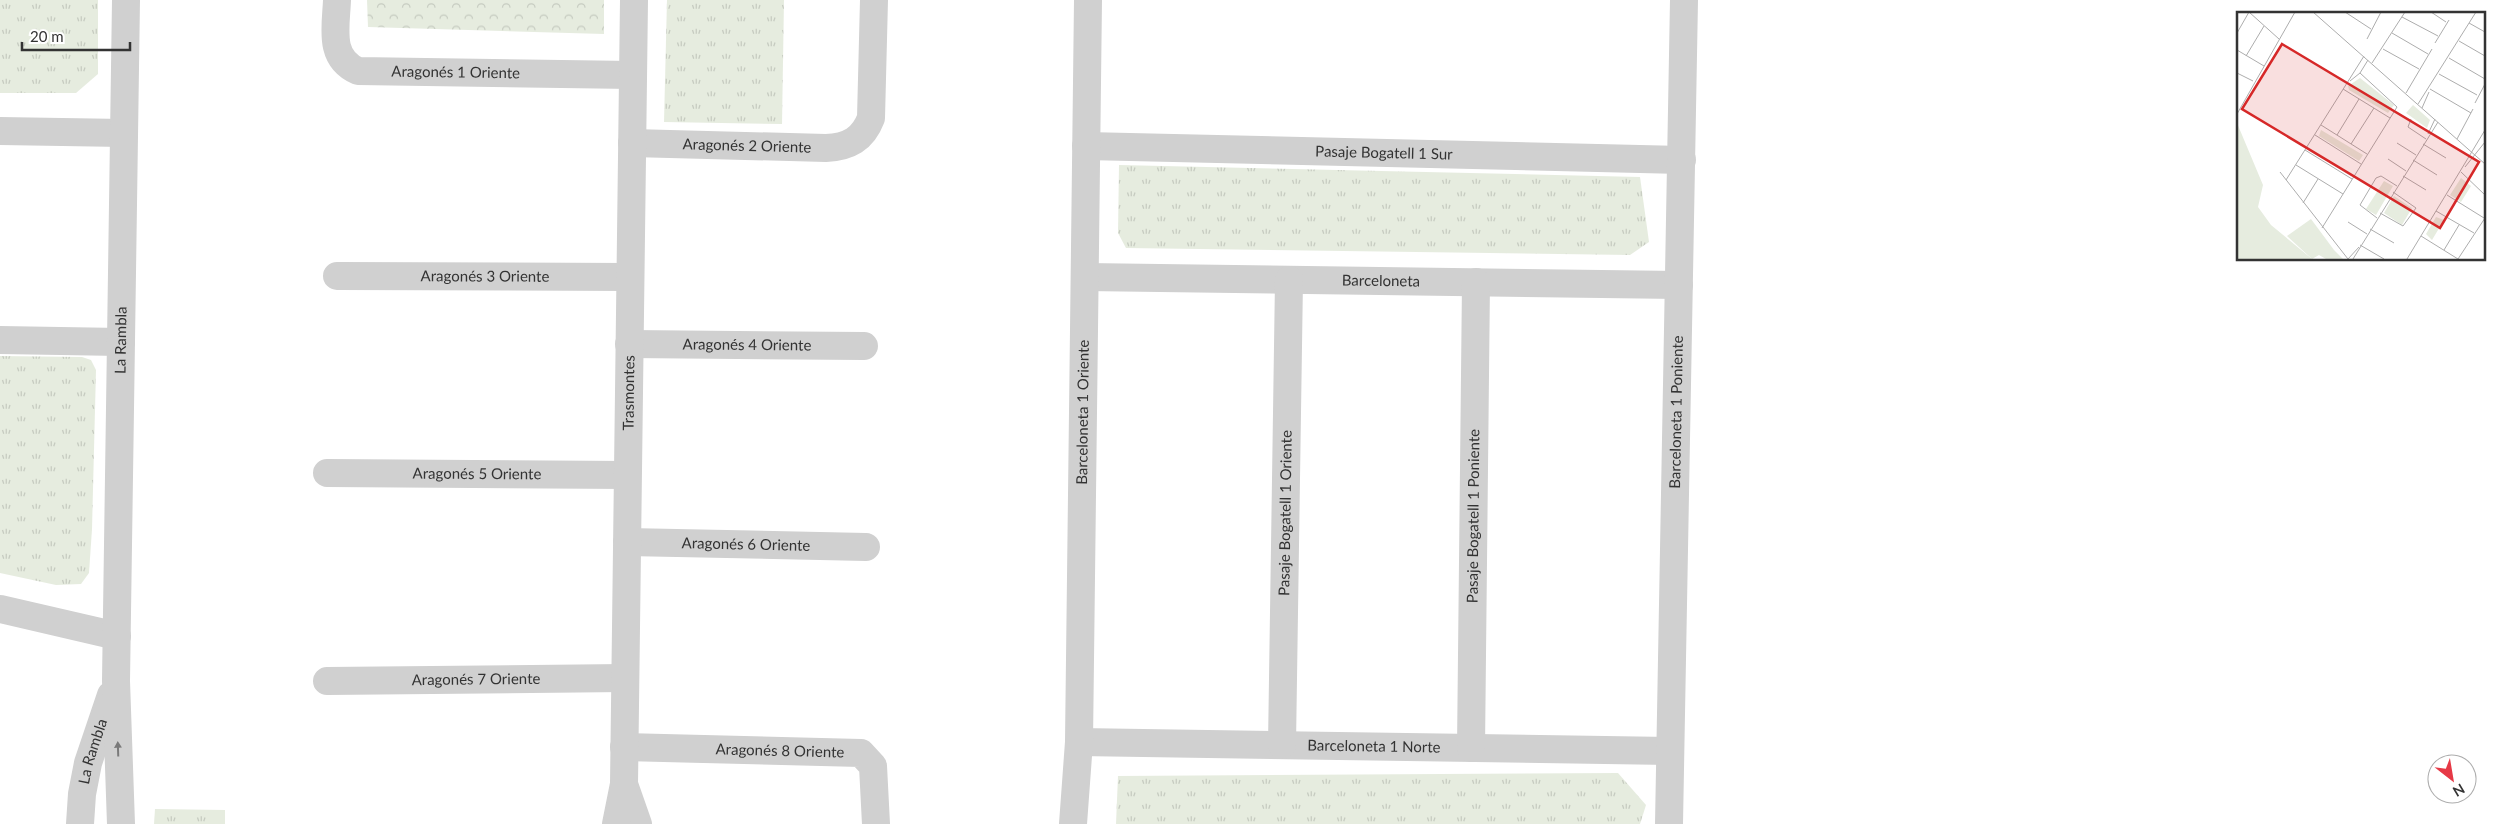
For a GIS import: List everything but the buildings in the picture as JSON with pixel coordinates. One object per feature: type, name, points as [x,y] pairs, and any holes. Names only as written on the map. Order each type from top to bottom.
[{"type":"street","name":"La Rambla","points":[[121,824],[116,681],[126,0]]},
{"type":"street","name":"Aragonés 1 Oriente","points":[[337,0],[335,45],[338,54],[349,68],[358,71],[633,75]]},
{"type":"street","name":"Trasmontes","points":[[616,824],[624,784],[634,0]]},
{"type":"street","name":"Aragonés 2 Oriente","points":[[632,143],[838,147],[850,144],[867,129],[872,106],[874,0]]},
{"type":"street","name":"Barceloneta 1 Oriente","points":[[1073,824],[1078,742],[1088,0]]},
{"type":"street","name":"Barceloneta 1 Poniente","points":[[1669,824],[1684,0]]},
{"type":"street","points":[[0,131],[124,133]]},
{"type":"street","name":"Pasaje Bogatell 1 Sur","points":[[1086,146],[1682,160]]},
{"type":"street","name":"Aragonés 3 Oriente","points":[[338,276],[630,277]]},
{"type":"street","name":"Barceloneta","points":[[1085,277],[1679,285]]},
{"type":"street","name":"Pasaje Bogatell 1 Oriente","points":[[1282,745],[1289,280]]},
{"type":"street","name":"Pasaje Bogatell 1 Poniente","points":[[1470,748],[1476,282]]},
{"type":"street","points":[[0,340],[121,342]]},
{"type":"street","name":"Aragonés 4 Oriente","points":[[629,344],[864,346]]},
{"type":"street","name":"Aragonés 5 Oriente","points":[[327,474],[628,475]]},
{"type":"street","name":"Aragonés 6 Oriente","points":[[627,542],[866,547]]},
{"type":"street","points":[[0,609],[117,636]]},
{"type":"street","name":"Aragonés 7 Oriente","points":[[327,681],[625,678]]},
{"type":"street","name":"La Rambla","points":[[80,824],[82,794],[88,763],[116,681]]},
{"type":"street","name":"Barceloneta 1 Norte","points":[[1078,742],[1670,751]]},
{"type":"street","name":"Aragonés 8 Oriente","points":[[624,747],[862,753],[873,766],[876,824]]},
{"type":"street","name":"Trasmontes","points":[[624,784],[638,824]]},
{"type":"green space","points":[[0,0],[98,0],[98,74],[76,93],[0,93]]},
{"type":"green space","points":[[367,0],[604,0],[604,34],[368,27]]},
{"type":"green space","points":[[667,0],[784,0],[782,124],[664,122]]},
{"type":"green space","points":[[1119,165],[1640,177],[1649,242],[1630,255],[1126,248],[1118,233]]},
{"type":"green space","points":[[0,356],[82,357],[91,360],[96,370],[89,573],[81,584],[56,585],[0,573]]},
{"type":"green space","points":[[1618,773],[1646,805],[1640,824],[1116,824],[1118,776]]},
{"type":"green space","points":[[155,809],[225,810],[225,824],[154,824]]}]
